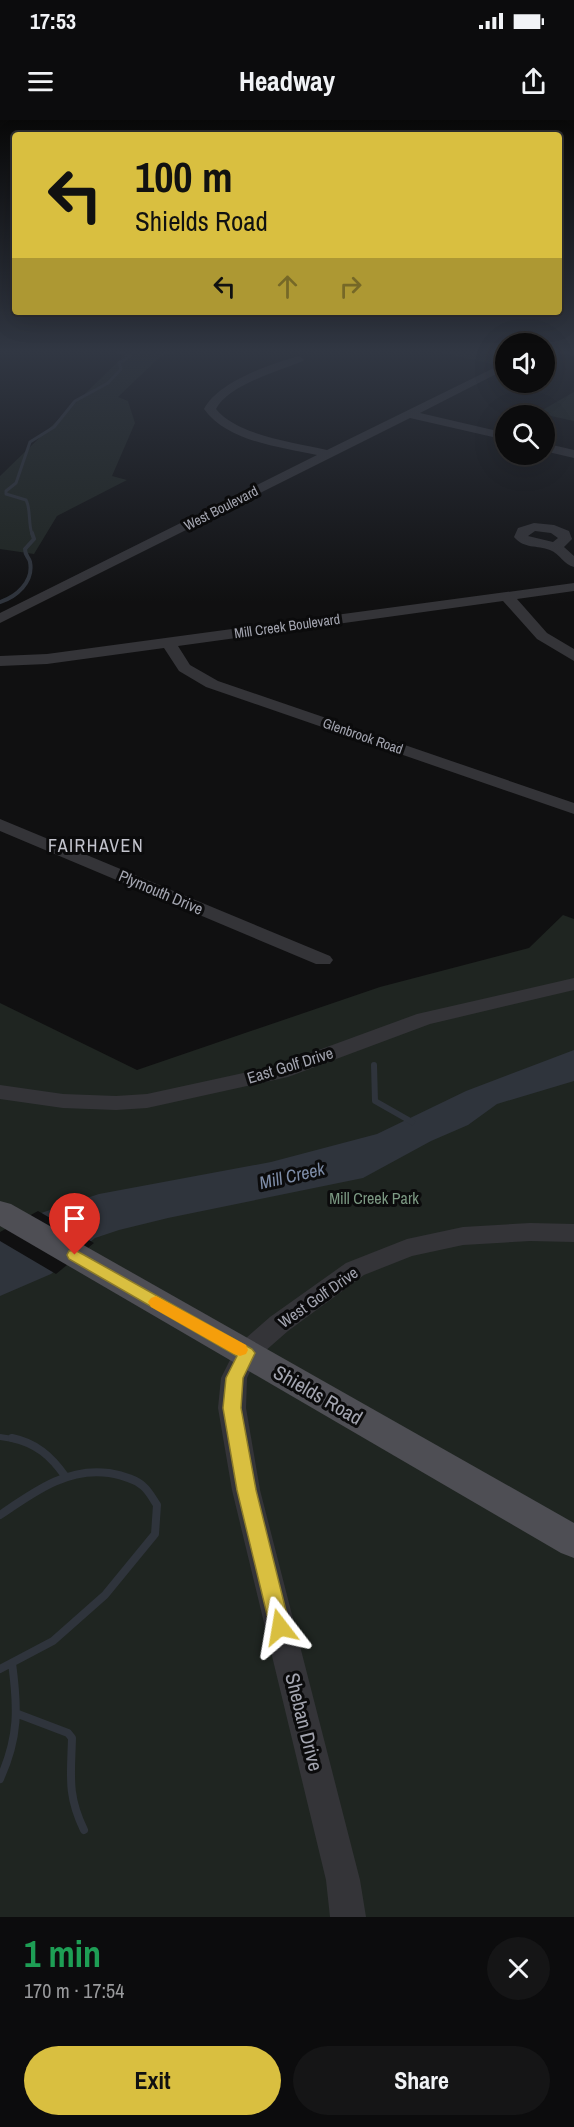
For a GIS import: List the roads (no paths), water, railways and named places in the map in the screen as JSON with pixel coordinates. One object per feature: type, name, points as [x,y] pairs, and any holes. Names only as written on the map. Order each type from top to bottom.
[{"type":"main road","name":"Shields Road","points":[[0,1212],[574,1542]]},
{"type":"street","points":[[251,434],[329,454]]},
{"type":"street","name":"West Boulevard","points":[[0,619],[370,434]]},
{"type":"street","points":[[555,450],[574,454]]},
{"type":"street","points":[[556,547],[574,564]]},
{"type":"street","name":"Mill Creek Boulevard","points":[[0,661],[47,659],[574,587]]},
{"type":"street","points":[[506,596],[542,636],[574,656]]},
{"type":"street","name":"Glenbrook Road","points":[[168,642],[184,668],[212,684],[574,809]]},
{"type":"street","name":"Plymouth Drive","points":[[0,824],[323,960]]},
{"type":"street","name":"East Golf Drive","points":[[0,1092],[63,1101],[116,1103],[147,1101],[280,1072],[424,1019],[574,984]]},
{"type":"street","name":"West Golf Drive","points":[[246,1353],[287,1317],[355,1269],[407,1248],[463,1236],[530,1232],[574,1233]]},
{"type":"street","name":"Sheban Drive","points":[[246,1353],[234,1378],[232,1408],[246,1490],[343,1880],[348,1917]]},
{"type":"water","name":"Mill Creek","points":[[574,1050],[574,1081],[497,1104],[468,1125],[431,1141],[363,1178],[119,1230],[95,1238],[76,1254],[41,1213],[99,1194],[271,1162],[377,1134],[466,1091]]},
{"type":"water","points":[[0,1236],[75,1255],[51,1274],[0,1296]]},
{"type":"waterway","points":[[32,534],[26,500],[6,494],[6,491],[16,483],[30,442],[43,434]]},
{"type":"waterway","points":[[0,602],[18,592],[29,576],[30,562],[25,549],[34,539],[32,533]]},
{"type":"waterway","points":[[374,1065],[375,1101],[412,1122]]},
{"type":"waterway","points":[[0,1437],[19,1440]]},
{"type":"waterway","points":[[12,1438],[42,1451],[65,1476]]},
{"type":"waterway","points":[[0,1515],[52,1483],[79,1474],[94,1472],[127,1477],[135,1481],[147,1490],[157,1505],[155,1534],[105,1595],[53,1641],[0,1669]]},
{"type":"waterway","points":[[0,1779],[14,1736],[16,1708],[12,1663]]},
{"type":"waterway","points":[[18,1714],[68,1733],[72,1738],[72,1796],[84,1830]]},
{"type":"district","name":"FAIRHAVEN","points":[[96,846]]},
{"type":"park label","name":"Mill Creek Park","points":[[374,1198]]}]
